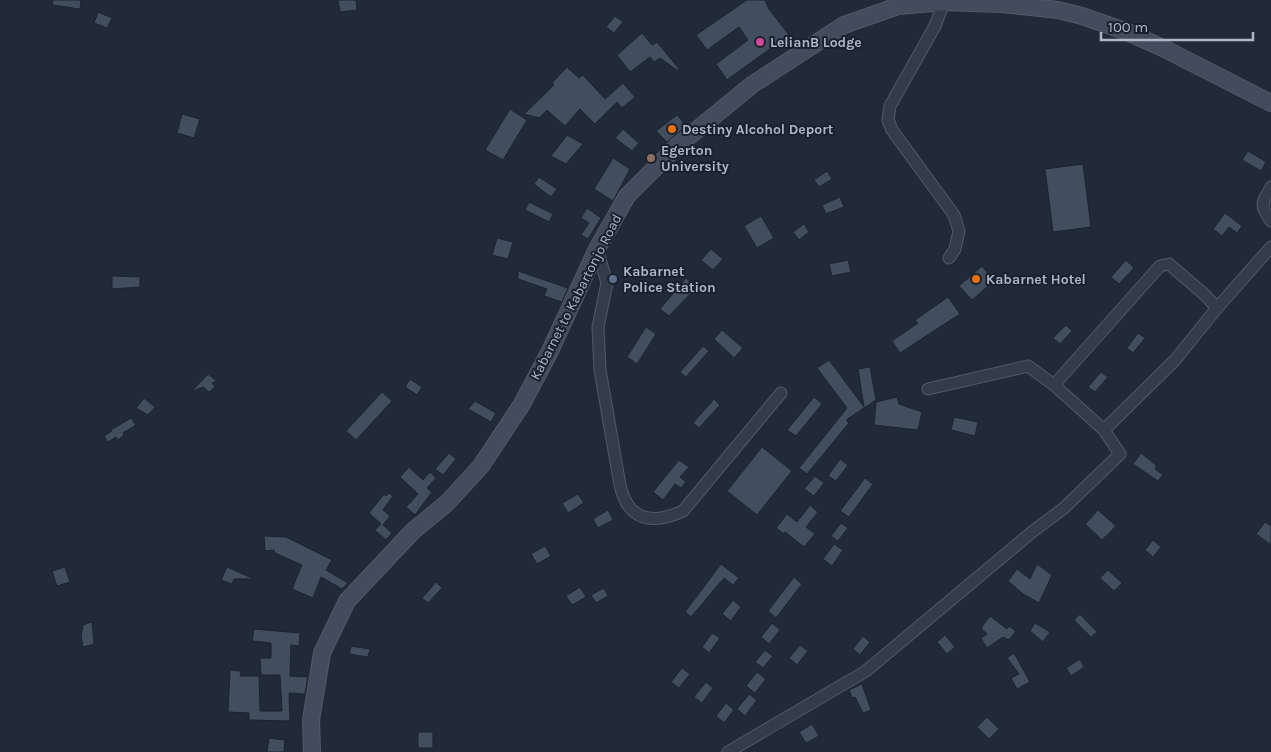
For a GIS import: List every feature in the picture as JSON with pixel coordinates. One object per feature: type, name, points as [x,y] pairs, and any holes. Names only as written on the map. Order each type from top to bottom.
[{"type":"main road","name":"Kabarnet to Kabartonjo Road","points":[[312,752],[311,720],[322,653],[347,601],[413,531],[447,503],[481,466],[522,404],[546,360],[597,249],[627,196],[650,170],[676,146],[753,84],[844,25],[898,6],[944,2],[1045,8],[1082,16],[1163,48],[1271,103]]},
{"type":"street","points":[[944,2],[935,26],[890,106],[888,120],[907,152],[954,216],[959,231],[955,248],[948,258]]},
{"type":"street","points":[[1271,187],[1262,204],[1263,210],[1271,221]]},
{"type":"street","points":[[1104,430],[1174,360],[1271,247]]},
{"type":"street","points":[[597,249],[607,283],[598,327],[600,370],[620,485],[623,499],[629,509],[637,515],[655,519],[669,518],[683,511],[781,393]]},
{"type":"street","points":[[1054,385],[1160,266],[1168,264],[1217,308]]},
{"type":"street","points":[[728,752],[866,671],[1032,532],[1064,508],[1120,454],[1104,430],[1054,385],[1028,366],[928,389]]},
{"type":"building","points":[[53,0],[81,0],[80,9],[52,5]]},
{"type":"building","points":[[338,0],[356,0],[357,10],[340,12]]},
{"type":"building","points":[[747,0],[765,0],[769,9],[789,35],[727,80],[716,64],[748,40],[739,27],[707,50],[696,35]]},
{"type":"building","points":[[98,12],[112,18],[107,28],[94,23]]},
{"type":"building","points":[[615,16],[623,22],[614,33],[606,27]]},
{"type":"building","points":[[642,33],[652,45],[657,42],[679,69],[678,71],[660,58],[654,62],[650,57],[630,72],[617,55]]},
{"type":"building","points":[[567,67],[579,78],[583,75],[605,99],[623,83],[635,97],[622,108],[617,102],[595,124],[580,109],[565,126],[547,110],[539,118],[524,114],[554,85],[552,83]]},
{"type":"building","points":[[510,109],[527,120],[503,160],[485,150]]},
{"type":"building","points":[[182,114],[200,119],[194,138],[177,133]]},
{"type":"building","name":"Destiny Alcohol Deport","points":[[677,115],[686,126],[667,142],[656,131]]},
{"type":"building","points":[[623,129],[639,143],[632,151],[615,138]]},
{"type":"building","points":[[567,135],[583,144],[566,164],[551,156]]},
{"type":"building","points":[[1248,151],[1266,162],[1261,171],[1242,160]]},
{"type":"building","points":[[613,158],[630,169],[613,201],[594,189]]},
{"type":"building","points":[[1083,164],[1091,227],[1053,232],[1045,169]]},
{"type":"building","points":[[827,171],[832,179],[819,187],[814,180]]},
{"type":"building","points":[[539,177],[557,189],[551,197],[534,184]]},
{"type":"building","points":[[840,197],[844,207],[826,214],[822,205]]},
{"type":"building","points":[[529,202],[553,214],[549,222],[525,210]]},
{"type":"building","points":[[587,208],[601,218],[588,239],[581,235],[589,223],[581,218]]},
{"type":"building","points":[[1225,213],[1242,226],[1237,233],[1229,227],[1222,236],[1213,229]]},
{"type":"building","points":[[761,216],[774,238],[757,248],[744,226]]},
{"type":"building","points":[[804,224],[809,232],[799,240],[793,232]]},
{"type":"building","points":[[497,238],[513,242],[508,259],[492,255]]},
{"type":"building","points":[[711,249],[723,259],[713,270],[701,260]]},
{"type":"building","points":[[848,260],[851,272],[832,276],[829,264]]},
{"type":"building","points":[[1126,260],[1134,268],[1119,284],[1111,277]]},
{"type":"building","points":[[982,266],[994,281],[972,300],[959,286]]},
{"type":"building","points":[[518,271],[568,288],[562,302],[544,296],[547,289],[518,279]]},
{"type":"building","points":[[112,276],[140,277],[140,287],[112,289]]},
{"type":"building","points":[[686,278],[697,287],[669,316],[660,309]]},
{"type":"building","points":[[948,297],[960,314],[900,353],[892,341],[918,323],[915,320]]},
{"type":"building","points":[[1066,325],[1072,331],[1060,344],[1053,338]]},
{"type":"building","points":[[646,327],[656,334],[637,364],[627,357]]},
{"type":"building","points":[[722,330],[743,348],[734,358],[714,339]]},
{"type":"building","points":[[1138,333],[1145,338],[1133,353],[1127,348]]},
{"type":"building","points":[[703,346],[709,351],[686,377],[680,372]]},
{"type":"building","points":[[829,360],[864,407],[858,369],[870,367],[876,400],[846,420],[849,423],[807,474],[799,468],[847,408],[817,368]]},
{"type":"building","points":[[1101,372],[1108,377],[1095,392],[1088,387]]},
{"type":"building","points":[[208,374],[217,381],[212,383],[215,387],[209,392],[203,387],[191,392]]},
{"type":"building","points":[[410,379],[422,387],[417,395],[405,387]]},
{"type":"building","points":[[382,392],[392,401],[356,440],[346,431]]},
{"type":"building","points":[[814,397],[822,404],[796,436],[787,430]]},
{"type":"building","points":[[897,397],[899,404],[922,412],[918,430],[874,425],[876,402]]},
{"type":"building","points":[[144,398],[155,407],[148,415],[136,408]]},
{"type":"building","points":[[714,399],[720,405],[699,428],[693,423]]},
{"type":"building","points":[[475,401],[496,413],[491,422],[468,409]]},
{"type":"building","points":[[954,417],[978,422],[975,436],[951,430]]},
{"type":"building","points":[[131,418],[136,425],[123,433],[124,435],[118,440],[116,437],[108,442],[104,436]]},
{"type":"building","points":[[762,447],[792,471],[757,515],[727,491]]},
{"type":"building","points":[[449,453],[456,459],[443,475],[435,469]]},
{"type":"building","points":[[1141,453],[1157,466],[1155,469],[1163,475],[1158,481],[1133,464]]},
{"type":"building","points":[[840,459],[848,465],[836,481],[828,476]]},
{"type":"building","points":[[679,460],[689,467],[680,477],[686,482],[681,488],[675,484],[663,500],[653,492]]},
{"type":"building","points":[[409,467],[423,480],[430,472],[436,478],[427,488],[432,492],[415,515],[406,507],[418,494],[400,477]]},
{"type":"building","points":[[815,476],[824,483],[814,496],[804,489]]},
{"type":"building","points":[[865,478],[873,484],[849,517],[840,511]]},
{"type":"building","points":[[389,493],[393,496],[383,510],[390,516],[383,525],[392,533],[386,540],[375,530],[381,524],[369,513],[384,494],[386,496]]},
{"type":"building","points":[[578,494],[584,503],[568,513],[562,503]]},
{"type":"building","points":[[810,505],[818,512],[806,527],[815,534],[804,547],[785,532],[784,534],[776,528],[787,514],[797,522]]},
{"type":"building","points":[[608,510],[613,520],[598,528],[593,519]]},
{"type":"building","points":[[1098,510],[1116,526],[1102,540],[1085,524]]},
{"type":"building","points":[[1265,522],[1271,526],[1271,545],[1256,534]]},
{"type":"building","points":[[841,523],[848,528],[838,541],[831,536]]},
{"type":"building","points":[[264,536],[286,537],[332,560],[326,570],[348,583],[342,589],[321,577],[313,598],[292,589],[302,565],[275,553],[274,550],[265,551]]},
{"type":"building","points":[[1153,540],[1161,547],[1153,557],[1145,550]]},
{"type":"building","points":[[834,544],[843,550],[832,566],[823,559]]},
{"type":"building","points":[[545,546],[551,556],[537,564],[531,554]]},
{"type":"building","points":[[721,564],[739,578],[733,585],[724,578],[691,617],[685,612]]},
{"type":"building","points":[[1037,564],[1052,575],[1039,603],[1023,594],[1008,581],[1017,569],[1030,579]]},
{"type":"building","points":[[65,567],[70,582],[57,586],[52,571]]},
{"type":"building","points":[[227,567],[254,579],[234,579],[232,584],[221,580]]},
{"type":"building","points":[[1108,570],[1122,583],[1114,591],[1100,578]]},
{"type":"building","points":[[794,577],[802,584],[776,618],[768,611]]},
{"type":"building","points":[[436,582],[442,588],[428,603],[422,598]]},
{"type":"building","points":[[580,587],[586,597],[572,605],[566,596]]},
{"type":"building","points":[[604,588],[608,596],[596,603],[591,595]]},
{"type":"building","points":[[733,600],[741,607],[731,621],[722,614]]},
{"type":"building","points":[[1080,614],[1097,632],[1091,637],[1074,620]]},
{"type":"building","points":[[990,616],[1007,629],[1009,626],[1016,631],[1009,640],[1003,637],[987,648],[981,638],[987,634],[981,628]]},
{"type":"building","points":[[92,622],[94,644],[83,647],[81,636],[83,625]]},
{"type":"building","points":[[772,623],[780,630],[769,644],[761,637]]},
{"type":"building","points":[[1035,623],[1050,632],[1043,642],[1030,631]]},
{"type":"building","points":[[254,629],[300,633],[299,646],[291,645],[290,676],[308,677],[305,694],[289,693],[290,721],[249,720],[249,713],[228,712],[230,670],[241,671],[240,676],[259,676],[260,711],[282,711],[280,675],[261,675],[260,658],[271,658],[271,643],[252,641]]},
{"type":"building","points":[[712,633],[720,638],[709,653],[702,647]]},
{"type":"building","points":[[945,635],[955,647],[947,654],[937,642]]},
{"type":"building","points":[[863,636],[870,642],[860,655],[853,649]]},
{"type":"building","points":[[800,645],[808,651],[797,665],[789,658]]},
{"type":"building","points":[[351,646],[370,649],[368,657],[349,654]]},
{"type":"building","points":[[765,650],[773,656],[763,668],[755,662]]},
{"type":"building","points":[[1014,653],[1030,682],[1017,689],[1011,678],[1019,674],[1007,658]]},
{"type":"building","points":[[1080,659],[1084,667],[1071,676],[1066,668]]},
{"type":"building","points":[[682,668],[690,674],[679,688],[671,682]]},
{"type":"building","points":[[757,672],[766,679],[755,693],[746,686]]},
{"type":"building","points":[[706,682],[713,688],[702,703],[694,697]]},
{"type":"building","points":[[862,684],[871,710],[863,713],[855,697],[852,698],[849,690]]},
{"type":"building","points":[[749,694],[757,700],[745,716],[737,709]]},
{"type":"building","points":[[726,703],[734,710],[724,723],[716,716]]},
{"type":"building","points":[[987,717],[999,729],[989,739],[977,727]]},
{"type":"building","points":[[812,724],[819,736],[806,743],[799,732]]},
{"type":"building","points":[[418,732],[433,732],[433,748],[418,748]]},
{"type":"building","points":[[269,738],[285,740],[284,752],[267,752]]},
{"type":"place","name":"LelianB Lodge","points":[[760,42]]},
{"type":"place","name":"Destiny Alcohol Deport","points":[[672,129]]},
{"type":"place","name":"Egerton University","points":[[651,158]]},
{"type":"place","name":"Kabarnet Police Station","points":[[613,279]]},
{"type":"place","name":"Kabarnet Hotel","points":[[976,279]]}]
